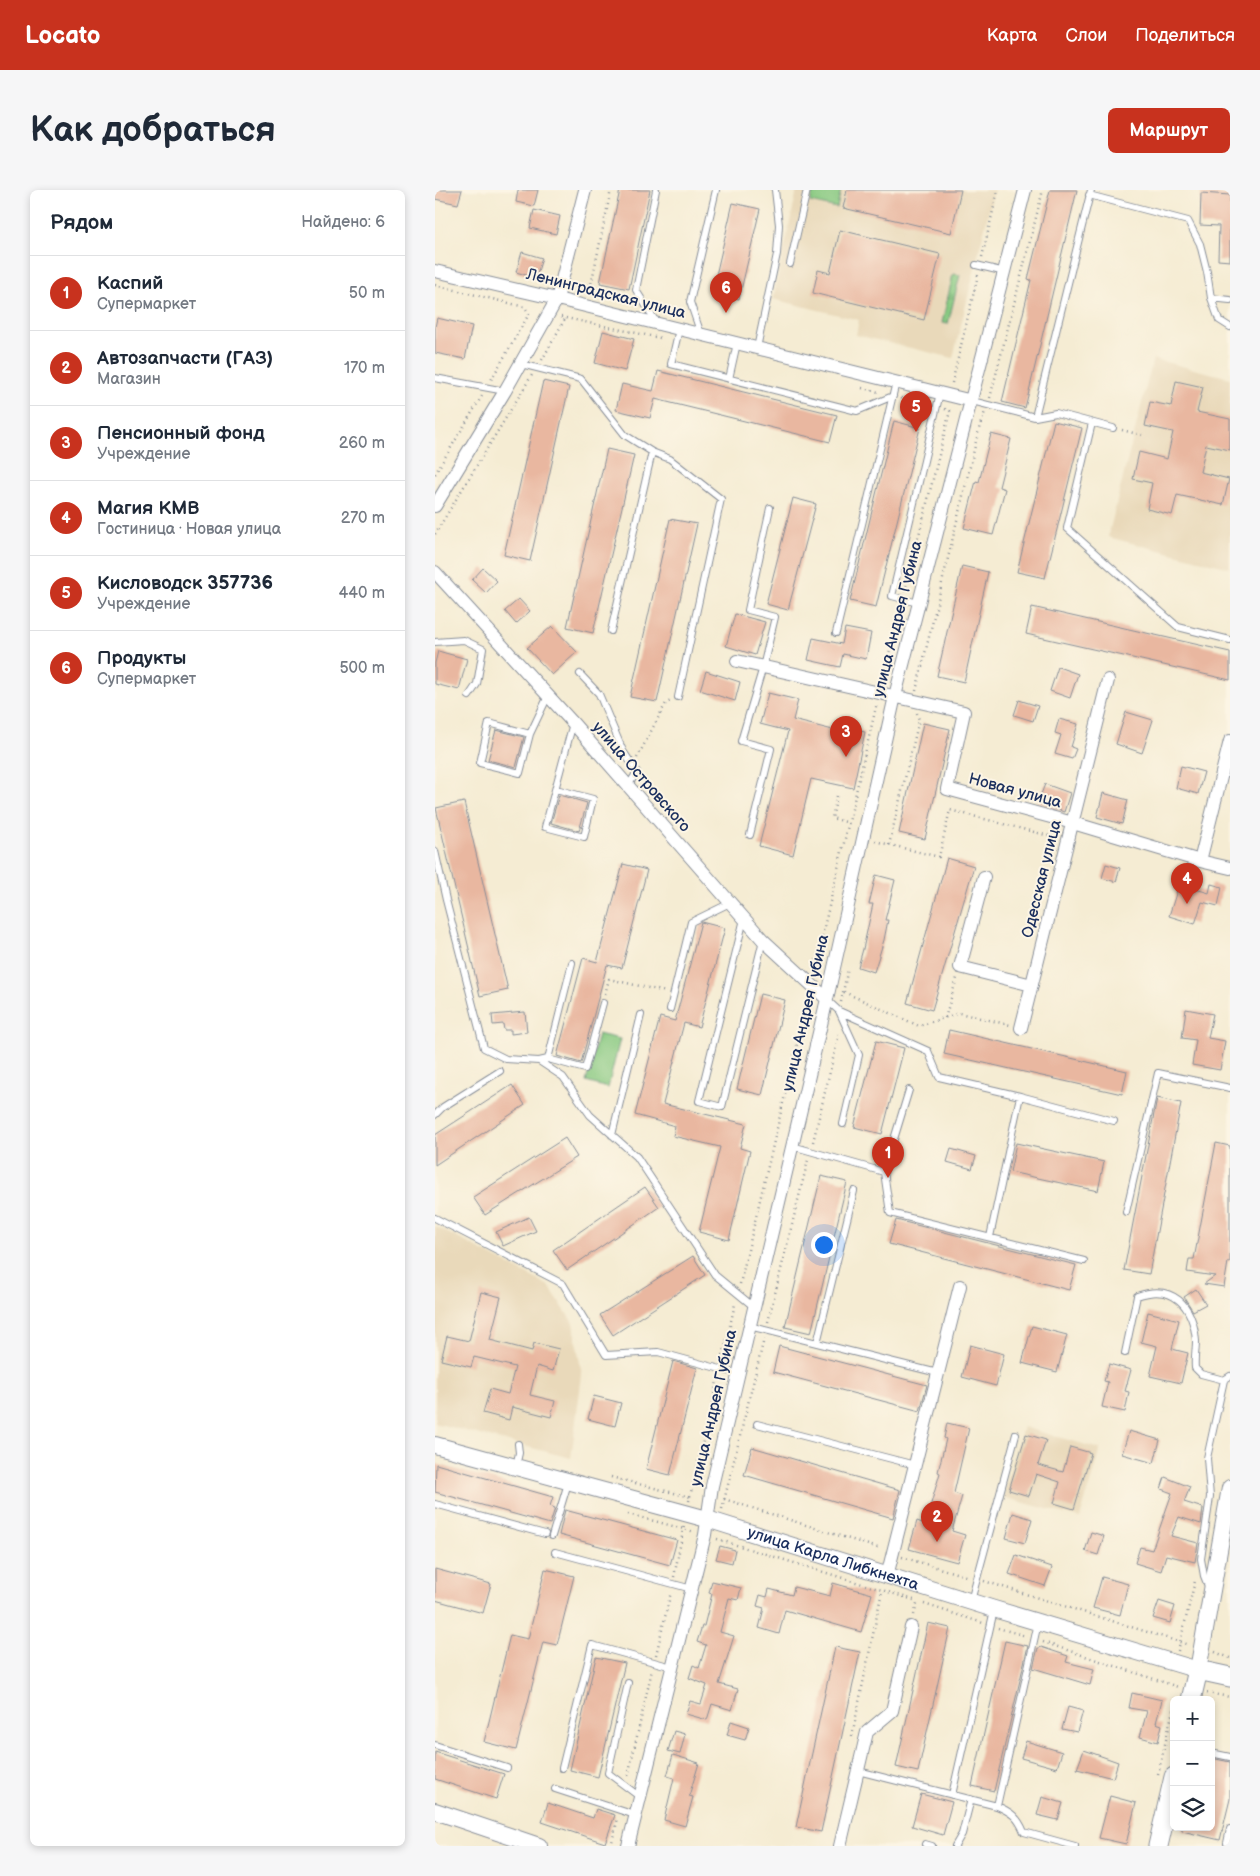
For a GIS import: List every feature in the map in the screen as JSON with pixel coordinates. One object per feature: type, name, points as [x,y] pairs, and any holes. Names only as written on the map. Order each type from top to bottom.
[{"type":"main road","name":"улица Карла Либкнехта","points":[[1198,1670],[1230,1677]]},
{"type":"main road","points":[[1187,1692],[1198,1670]]},
{"type":"main road","points":[[1158,1846],[1172,1786]]},
{"type":"street","points":[[435,506],[521,364],[557,299],[585,190]]},
{"type":"street","name":"улица Андрея Губина","points":[[628,1846],[691,1589],[712,1529],[710,1495],[827,999],[895,696],[1025,190]]},
{"type":"street","name":"Ленинградская улица","points":[[435,271],[972,401]]},
{"type":"street","name":"улица Островского","points":[[435,572],[573,724],[763,940],[827,999]]},
{"type":"street","name":"Новая улица","points":[[737,661],[964,712],[947,789],[1230,868]]},
{"type":"street","name":"Одесская улица","points":[[1021,1028],[1108,680]]},
{"type":"street","points":[[1200,861],[1230,741]]},
{"type":"street","points":[[984,877],[960,966],[1032,985]]},
{"type":"street","points":[[885,1583],[960,1286]]},
{"type":"street","name":"улица Карла Либкнехта","points":[[435,1445],[568,1481],[685,1522],[885,1583],[970,1602],[992,1617],[1038,1622],[1198,1670]]},
{"type":"street","points":[[1198,1670],[1230,1488]]},
{"type":"street","points":[[840,1846],[867,1732],[892,1712],[911,1626]]},
{"type":"street","points":[[435,1811],[539,1846]]},
{"type":"lane","points":[[656,323],[636,290],[657,190]]},
{"type":"lane","points":[[701,334],[690,302],[716,190]]},
{"type":"lane","points":[[757,348],[777,254],[779,225],[775,190]]},
{"type":"lane","points":[[790,264],[807,190]]},
{"type":"lane","points":[[1035,417],[1090,193],[1188,221],[1200,244],[1211,298],[1219,320],[1230,327]]},
{"type":"lane","points":[[978,265],[1005,272]]},
{"type":"lane","points":[[1211,298],[1230,300]]},
{"type":"lane","points":[[679,329],[671,364],[857,411],[893,396]]},
{"type":"lane","points":[[729,379],[737,343]]},
{"type":"lane","points":[[521,364],[581,379],[625,435],[652,452],[670,459],[721,499],[678,697]]},
{"type":"lane","points":[[435,378],[505,391]]},
{"type":"lane","points":[[836,633],[896,382]]},
{"type":"lane","points":[[918,603],[892,596],[940,393]]},
{"type":"lane","points":[[972,401],[1035,417],[1056,413],[1113,428]]},
{"type":"lane","points":[[1092,423],[1067,528],[1177,627],[1230,640]]},
{"type":"lane","points":[[611,631],[652,452]]},
{"type":"lane","points":[[750,835],[771,749],[741,741],[775,618],[747,610],[770,508]]},
{"type":"lane","points":[[435,642],[464,640],[483,649],[477,684],[469,696]]},
{"type":"lane","points":[[580,674],[599,694],[623,751],[637,772],[627,787]]},
{"type":"lane","points":[[530,734],[489,724],[480,763],[520,773],[530,734],[548,696]]},
{"type":"lane","points":[[556,789],[593,799],[584,837],[545,827],[573,724]]},
{"type":"lane","points":[[435,851],[445,900],[484,1048],[506,1059],[539,1061],[548,1059],[585,1069],[603,1003]]},
{"type":"lane","points":[[670,1009],[691,922],[730,903]]},
{"type":"lane","points":[[744,919],[699,1101],[722,1107],[763,940]]},
{"type":"lane","points":[[548,1059],[572,963]]},
{"type":"lane","points":[[827,999],[839,1011],[928,1051],[939,1077],[1114,1121]]},
{"type":"lane","points":[[839,1011],[859,1055],[843,1124]]},
{"type":"lane","points":[[612,1135],[641,1015]]},
{"type":"lane","points":[[539,1061],[563,1077],[590,1115],[637,1157],[715,1275],[753,1307]]},
{"type":"lane","points":[[435,1115],[443,1107],[501,1071]]},
{"type":"lane","points":[[1127,1212],[1158,1072],[1230,1088]]},
{"type":"lane","points":[[909,1090],[884,1172],[890,1213],[1084,1261]]},
{"type":"lane","points":[[990,1237],[1020,1096]]},
{"type":"lane","points":[[791,1146],[884,1172]]},
{"type":"lane","points":[[817,1343],[854,1192]]},
{"type":"lane","points":[[435,1218],[563,1284],[606,1355],[658,1352],[739,1374]]},
{"type":"lane","points":[[1125,1353],[1137,1296],[1149,1291],[1168,1293],[1180,1299],[1189,1314],[1196,1344],[1195,1368],[1201,1374],[1227,1378],[1207,1458],[1210,1497],[1201,1559],[1204,1576],[1212,1594]]},
{"type":"lane","points":[[749,1326],[938,1373]]},
{"type":"lane","points":[[757,1424],[915,1465]]},
{"type":"lane","points":[[970,1602],[1016,1434]]},
{"type":"lane","points":[[516,1467],[519,1453],[518,1444]]},
{"type":"lane","points":[[435,1504],[549,1535],[568,1481]]},
{"type":"lane","points":[[555,1552],[691,1589]]},
{"type":"lane","points":[[952,1795],[992,1617]]},
{"type":"lane","points":[[997,1806],[1038,1622]]},
{"type":"lane","points":[[562,1768],[592,1646],[672,1667]]},
{"type":"lane","points":[[628,1683],[608,1773],[640,1797]]},
{"type":"lane","points":[[435,1745],[507,1768]]},
{"type":"lane","points":[[1215,1754],[1230,1757]]},
{"type":"lane","points":[[858,1771],[997,1806],[1012,1813],[1020,1822],[1023,1832],[1075,1846]]},
{"type":"lane","points":[[555,1789],[635,1815]]},
{"type":"lane","points":[[955,1846],[962,1834],[971,1799]]},
{"type":"lane","points":[[1227,1843],[1230,1829]]},
{"type":"path","points":[[952,382],[978,265],[998,190]]},
{"type":"path","points":[[889,845],[919,720],[914,701],[979,425],[992,392],[1043,190]]},
{"type":"path","points":[[435,286],[525,307],[529,314],[435,474]]},
{"type":"path","points":[[625,1787],[673,1584],[685,1522],[720,1369],[879,693],[951,411]]},
{"type":"path","points":[[1113,428],[1142,435]]},
{"type":"path","points":[[633,766],[666,704],[678,697]]},
{"type":"path","points":[[837,796],[831,818],[849,823]]},
{"type":"path","points":[[874,841],[939,857],[950,810],[1069,841]]},
{"type":"path","points":[[945,1018],[960,966]]},
{"type":"path","points":[[603,1003],[609,979],[674,994]]},
{"type":"path","points":[[843,992],[919,1026],[959,1013],[1021,1028]]},
{"type":"path","points":[[712,1529],[725,1500],[843,1020]]},
{"type":"path","points":[[710,1495],[1192,1646]]},
{"type":"path","points":[[619,1511],[685,1522],[712,1529],[885,1583],[918,1601],[992,1617],[1035,1639],[1187,1692],[1230,1697]]},
{"type":"path","points":[[1177,1657],[1201,1559]]},
{"type":"path","points":[[851,1738],[885,1583]]},
{"type":"path","points":[[911,1626],[918,1601]]},
{"type":"path","points":[[1210,1651],[1230,1656]]},
{"type":"path","points":[[1175,1682],[1187,1692]]},
{"type":"path","points":[[611,1846],[620,1810]]},
{"type":"shaded area","points":[[797,190],[994,190],[953,358],[856,335],[859,320],[773,299]]},
{"type":"shaded area","points":[[1153,359],[1230,378],[1230,568],[1108,537]]},
{"type":"shaded area","points":[[435,1226],[549,1286],[573,1323],[582,1375],[571,1458],[435,1423]]},
{"type":"shaded area","points":[[1023,1427],[1100,1449],[1080,1518],[1003,1497]]},
{"type":"green space","points":[[813,190],[841,190],[837,208],[810,202]]},
{"type":"green space","points":[[953,274],[960,275],[948,324],[942,323]]},
{"type":"green space","points":[[598,1034],[620,1039],[608,1088],[586,1082]]},
{"type":"building","points":[[435,190],[462,190],[458,204],[435,199]]},
{"type":"building","points":[[518,190],[538,190],[534,206],[516,202]]},
{"type":"building","points":[[620,190],[650,190],[629,289],[600,283]]},
{"type":"building","points":[[847,190],[961,190],[951,233],[843,208]]},
{"type":"building","points":[[1050,190],[1077,190],[1025,408],[1002,402],[1031,280],[1028,279]]},
{"type":"building","points":[[1201,193],[1230,195],[1230,261],[1218,260],[1219,226],[1200,225]]},
{"type":"building","points":[[733,203],[760,209],[739,299],[712,292]]},
{"type":"building","points":[[534,210],[560,216],[556,234],[530,228]]},
{"type":"building","points":[[840,230],[940,254],[924,320],[813,293],[818,270],[830,273]]},
{"type":"building","points":[[522,252],[542,258],[536,278],[516,272]]},
{"type":"building","points":[[437,318],[472,326],[465,359],[435,353]]},
{"type":"building","points":[[603,331],[634,339],[625,371],[595,363]]},
{"type":"building","points":[[658,371],[837,415],[830,442],[655,399],[650,418],[616,410],[622,384],[653,391]]},
{"type":"building","points":[[543,381],[569,387],[530,561],[504,555]]},
{"type":"building","points":[[1176,381],[1203,387],[1197,412],[1230,419],[1230,450],[1206,445],[1200,472],[1229,479],[1223,505],[1177,495],[1172,515],[1147,509],[1152,483],[1133,479],[1139,452],[1167,459],[1173,432],[1145,426],[1150,402],[1171,406]]},
{"type":"building","points":[[894,421],[920,428],[876,607],[850,601]]},
{"type":"building","points":[[1054,421],[1082,428],[1045,578],[1017,572]]},
{"type":"building","points":[[991,434],[1011,439],[999,487],[1005,489],[993,535],[964,528],[976,481],[979,482]]},
{"type":"building","points":[[607,449],[634,455],[593,633],[567,627]]},
{"type":"building","points":[[793,498],[816,504],[788,610],[766,604]]},
{"type":"building","points":[[670,519],[697,524],[657,702],[630,697]]},
{"type":"building","points":[[962,566],[988,572],[964,682],[937,676]]},
{"type":"building","points":[[483,568],[497,581],[486,593],[472,580]]},
{"type":"building","points":[[519,599],[530,611],[516,624],[505,611]]},
{"type":"building","points":[[1032,607],[1230,652],[1230,680],[1026,634]]},
{"type":"building","points":[[735,614],[765,622],[755,655],[726,646]]},
{"type":"building","points":[[552,626],[577,652],[552,675],[527,648]]},
{"type":"building","points":[[845,628],[871,633],[866,659],[843,654],[840,667],[808,660],[813,638],[842,644]]},
{"type":"building","points":[[438,651],[467,659],[459,690],[435,684],[435,663]]},
{"type":"building","points":[[1058,667],[1078,674],[1070,698],[1050,691]]},
{"type":"building","points":[[706,671],[740,682],[735,701],[700,690]]},
{"type":"building","points":[[768,693],[798,700],[793,720],[837,731],[838,726],[865,732],[853,788],[811,779],[793,855],[759,846],[788,731],[760,724]]},
{"type":"building","points":[[1019,700],[1038,706],[1033,721],[1014,715]]},
{"type":"building","points":[[1126,712],[1153,720],[1142,753],[1116,744]]},
{"type":"building","points":[[1059,719],[1078,724],[1071,747],[1076,749],[1072,759],[1055,754],[1061,735],[1055,733]]},
{"type":"building","points":[[923,723],[950,729],[925,839],[899,833]]},
{"type":"building","points":[[496,730],[524,737],[516,767],[488,760]]},
{"type":"building","points":[[1181,766],[1204,772],[1198,794],[1176,788]]},
{"type":"building","points":[[1045,784],[1070,793],[1064,812],[1038,802]]},
{"type":"building","points":[[1103,793],[1128,800],[1122,824],[1097,817]]},
{"type":"building","points":[[559,795],[587,803],[579,831],[551,823]]},
{"type":"building","points":[[464,802],[508,990],[480,996],[436,808]]},
{"type":"building","points":[[947,858],[974,866],[932,1010],[907,1003]]},
{"type":"building","points":[[623,864],[647,870],[622,968],[607,965],[581,1063],[557,1056],[583,958],[597,962]]},
{"type":"building","points":[[1106,864],[1120,868],[1116,882],[1102,878]]},
{"type":"building","points":[[876,875],[895,880],[885,920],[888,920],[884,940],[874,972],[858,967],[873,904],[869,904]]},
{"type":"building","points":[[1179,884],[1209,893],[1211,884],[1222,887],[1218,906],[1202,902],[1195,924],[1169,916]]},
{"type":"building","points":[[701,922],[725,928],[699,1027],[684,1023],[663,1104],[746,1124],[740,1148],[750,1151],[729,1240],[699,1232],[720,1147],[673,1136],[675,1126],[635,1115],[660,1017],[675,1021]]},
{"type":"building","points":[[760,994],[785,1000],[762,1095],[737,1089]]},
{"type":"building","points":[[1186,1009],[1213,1014],[1208,1038],[1225,1041],[1220,1070],[1192,1065],[1196,1040],[1182,1038]]},
{"type":"building","points":[[525,1012],[527,1032],[511,1034],[511,1030],[504,1030],[503,1024],[493,1025],[492,1015]]},
{"type":"building","points":[[949,1030],[1127,1071],[1122,1094],[944,1054]]},
{"type":"building","points":[[876,1041],[904,1048],[882,1134],[854,1127]]},
{"type":"building","points":[[512,1085],[525,1105],[435,1165],[435,1135]]},
{"type":"building","points":[[1157,1098],[1181,1103],[1149,1274],[1124,1270]]},
{"type":"building","points":[[565,1138],[577,1157],[485,1215],[473,1197]]},
{"type":"building","points":[[1016,1143],[1104,1162],[1098,1191],[1010,1172]]},
{"type":"building","points":[[1216,1143],[1230,1146],[1230,1262],[1228,1262],[1224,1287],[1204,1284],[1215,1276],[1187,1272],[1189,1259],[1194,1259]]},
{"type":"building","points":[[951,1149],[976,1156],[972,1169],[947,1162]]},
{"type":"building","points":[[821,1176],[847,1182],[811,1333],[785,1327]]},
{"type":"building","points":[[645,1187],[659,1207],[567,1270],[553,1250]]},
{"type":"building","points":[[529,1217],[536,1231],[503,1246],[496,1232]]},
{"type":"building","points":[[896,1220],[1076,1265],[1069,1290],[889,1244]]},
{"type":"building","points":[[693,1256],[705,1275],[613,1335],[600,1315]]},
{"type":"building","points":[[1196,1289],[1206,1304],[1193,1311],[1184,1297]]},
{"type":"building","points":[[481,1292],[501,1297],[490,1340],[532,1351],[534,1343],[559,1349],[553,1371],[537,1366],[530,1395],[555,1401],[551,1417],[512,1407],[509,1420],[483,1413],[490,1389],[508,1394],[515,1367],[474,1357],[471,1367],[441,1360],[447,1336],[469,1341]]},
{"type":"building","points":[[1148,1312],[1179,1320],[1172,1349],[1188,1353],[1181,1383],[1150,1376],[1157,1346],[1141,1342]]},
{"type":"building","points":[[1032,1326],[1067,1335],[1057,1372],[1022,1363]]},
{"type":"building","points":[[970,1345],[1004,1354],[996,1386],[962,1377]]},
{"type":"building","points":[[779,1346],[927,1385],[920,1411],[773,1372]]},
{"type":"building","points":[[673,1361],[697,1368],[670,1475],[646,1469]]},
{"type":"building","points":[[1109,1364],[1131,1370],[1125,1391],[1129,1392],[1125,1412],[1102,1407],[1108,1382],[1104,1381]]},
{"type":"building","points":[[594,1396],[621,1403],[615,1426],[588,1419]]},
{"type":"building","points":[[947,1423],[969,1428],[954,1493],[962,1496],[952,1531],[965,1535],[957,1562],[909,1549],[917,1521],[925,1524],[940,1473],[938,1472],[946,1439],[944,1438]]},
{"type":"building","points":[[1129,1431],[1160,1440],[1154,1463],[1122,1454]]},
{"type":"building","points":[[1026,1434],[1046,1440],[1038,1465],[1063,1472],[1070,1447],[1091,1453],[1074,1509],[1054,1503],[1060,1482],[1036,1474],[1029,1496],[1009,1490]]},
{"type":"building","points":[[752,1447],[900,1490],[893,1518],[744,1475]]},
{"type":"building","points":[[436,1464],[553,1497],[550,1506],[555,1508],[550,1524],[435,1492]]},
{"type":"building","points":[[1165,1477],[1190,1487],[1184,1502],[1203,1508],[1201,1524],[1179,1517],[1171,1536],[1198,1543],[1195,1562],[1166,1555],[1161,1571],[1135,1563],[1140,1547],[1152,1550],[1172,1493],[1161,1489]]},
{"type":"building","points":[[565,1510],[677,1540],[670,1565],[559,1535]]},
{"type":"building","points":[[1013,1513],[1032,1519],[1025,1543],[1006,1538]]},
{"type":"building","points":[[1091,1532],[1104,1536],[1098,1555],[1085,1551]]},
{"type":"building","points":[[720,1546],[735,1550],[732,1563],[716,1559]]},
{"type":"building","points":[[1016,1555],[1052,1567],[1045,1586],[1009,1574]]},
{"type":"building","points":[[435,1569],[491,1584],[483,1613],[435,1600]]},
{"type":"building","points":[[545,1569],[574,1576],[557,1645],[543,1642],[516,1750],[484,1742],[510,1635],[528,1639]]},
{"type":"building","points":[[1102,1577],[1128,1584],[1120,1615],[1093,1608]]},
{"type":"building","points":[[712,1581],[741,1588],[738,1600],[729,1598],[720,1632],[734,1636],[719,1684],[738,1689],[732,1710],[712,1704],[707,1720],[686,1714],[690,1701],[701,1704],[707,1685],[689,1678],[693,1665],[699,1668],[706,1645],[697,1642],[702,1626],[704,1626],[712,1594],[709,1593]]},
{"type":"building","points":[[833,1583],[872,1594],[861,1632],[785,1610],[779,1634],[759,1628],[764,1608],[757,1606],[760,1595],[767,1597],[769,1589],[792,1595],[794,1587],[830,1596]]},
{"type":"building","points":[[1159,1601],[1175,1606],[1170,1623],[1153,1618]]},
{"type":"building","points":[[928,1623],[950,1628],[918,1772],[896,1767]]},
{"type":"building","points":[[1005,1641],[1028,1646],[994,1791],[972,1786]]},
{"type":"building","points":[[835,1647],[860,1652],[821,1832],[796,1827]]},
{"type":"building","points":[[1041,1647],[1068,1656],[1066,1662],[1094,1669],[1090,1685],[1033,1668],[1038,1648]]},
{"type":"building","points":[[596,1657],[625,1663],[598,1777],[570,1770]]},
{"type":"building","points":[[1132,1693],[1162,1700],[1156,1723],[1162,1725],[1158,1742],[1140,1737],[1147,1711],[1129,1708]]},
{"type":"building","points":[[1068,1707],[1083,1711],[1077,1732],[1062,1729]]},
{"type":"building","points":[[731,1721],[749,1727],[745,1740],[727,1735]]},
{"type":"building","points":[[674,1731],[685,1734],[680,1754],[668,1751]]},
{"type":"building","points":[[1026,1741],[1062,1752],[1057,1768],[1021,1758]]},
{"type":"building","points":[[1084,1750],[1118,1762],[1113,1778],[1077,1769]]},
{"type":"building","points":[[435,1752],[504,1774],[496,1799],[435,1779]]},
{"type":"building","points":[[673,1755],[699,1763],[689,1796],[693,1797],[685,1826],[664,1820],[674,1778],[667,1776]]},
{"type":"building","points":[[1215,1759],[1230,1762],[1230,1799],[1220,1840],[1182,1831],[1215,1831]]},
{"type":"building","points":[[921,1794],[952,1802],[943,1835],[912,1826]]},
{"type":"building","points":[[1110,1796],[1136,1803],[1126,1844],[1099,1838]]},
{"type":"building","points":[[1042,1797],[1063,1803],[1058,1820],[1037,1815]]},
{"type":"building","points":[[548,1803],[593,1818],[596,1809],[615,1815],[605,1843],[542,1822]]},
{"type":"place","name":"Продукты","points":[[726,313]]},
{"type":"place","name":"Кисловодск 357736","points":[[916,432]]},
{"type":"place","name":"Пенсионный фонд","points":[[846,757]]},
{"type":"place","name":"Магия КМВ","points":[[1187,904]]},
{"type":"place","name":"Каспий","points":[[888,1178]]},
{"type":"place","name":"Автозапчасти (ГАЗ)","points":[[937,1542]]}]
